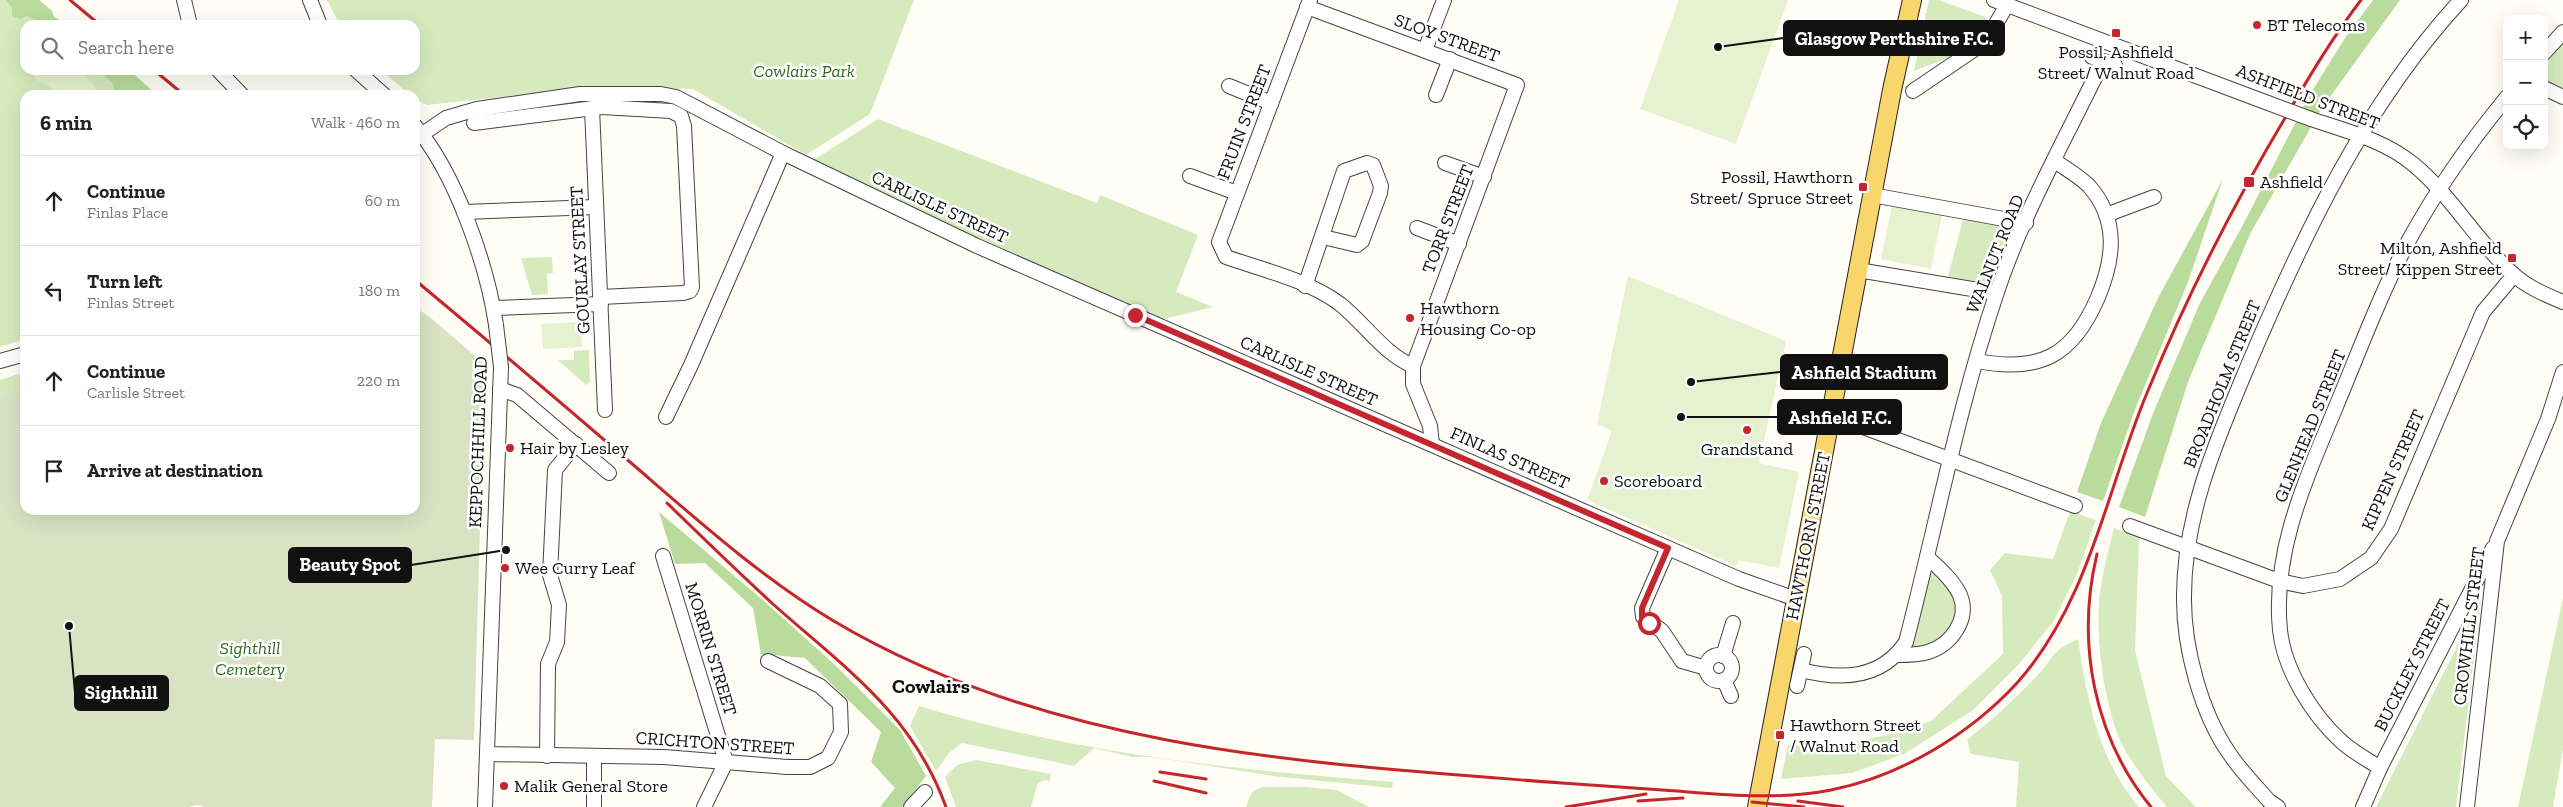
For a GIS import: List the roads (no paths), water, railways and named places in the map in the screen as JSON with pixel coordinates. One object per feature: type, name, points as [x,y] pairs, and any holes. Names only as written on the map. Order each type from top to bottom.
[{"type":"main road","name":"HAWTHORN STREET","points":[[1757,807],[1872,195],[1912,0]]},
{"type":"street","points":[[184,0],[189,20]]},
{"type":"street","points":[[310,0],[318,20]]},
{"type":"street","points":[[1426,50],[1444,0]]},
{"type":"street","name":"BROADHOLM STREET","points":[[2278,807],[2269,801],[2228,753],[2204,704],[2189,654],[2184,600],[2188,547],[2195,504],[2220,432],[2274,304],[2321,204],[2360,136],[2431,33],[2461,0]]},
{"type":"street","points":[[1913,91],[1972,51],[1991,32],[2000,2]]},
{"type":"street","name":"ASHFIELD STREET","points":[[2000,2],[2360,136],[2399,154],[2440,188],[2514,275],[2538,291],[2563,302]]},
{"type":"street","name":"SLOY STREET","points":[[1309,4],[1517,84]]},
{"type":"street","name":"FRUIN STREET","points":[[1305,286],[1226,257],[1219,242],[1309,4]]},
{"type":"street","points":[[2548,49],[2563,32]]},
{"type":"street","points":[[1436,95],[1450,59]]},
{"type":"street","name":"WALNUT ROAD","points":[[1897,655],[1906,642],[1950,461],[1996,293],[2026,223],[2104,61]]},
{"type":"street","points":[[223,75],[237,90]]},
{"type":"street","points":[[362,75],[378,90]]},
{"type":"street","name":"TORR STREET","points":[[1413,366],[1517,84]]},
{"type":"street","points":[[1229,86],[1271,103]]},
{"type":"street","points":[[2548,90],[2563,97]]},
{"type":"street","name":"CARLISLE STREET","points":[[420,131],[451,115],[476,109],[580,94],[661,94],[690,103],[783,153],[977,246],[1432,444]]},
{"type":"street","name":"GLENHEAD STREET","points":[[2380,768],[2342,742],[2311,708],[2291,670],[2280,631],[2279,581],[2286,543],[2307,477],[2378,304],[2409,241],[2440,188],[2474,138],[2503,103]]},
{"type":"street","points":[[474,123],[592,108],[664,110],[681,116],[684,126],[692,282],[690,290],[682,293],[494,308]]},
{"type":"street","name":"GOURLAY STREET","points":[[592,108],[605,410]]},
{"type":"street","name":"KEPPOCHHILL ROAD","points":[[420,137],[443,166],[464,212],[494,308],[501,368],[485,807]]},
{"type":"street","points":[[666,416],[691,365],[783,153]]},
{"type":"street","points":[[1977,361],[2005,366],[2039,361],[2055,354],[2078,335],[2088,322],[2108,275],[2112,244],[2106,215],[2089,186],[2055,161]]},
{"type":"street","points":[[1323,237],[1357,245],[1362,241],[1380,193],[1380,186],[1373,165],[1367,163],[1344,171],[1305,286],[1340,304],[1400,360],[1413,366]]},
{"type":"street","points":[[1445,163],[1484,177]]},
{"type":"street","points":[[1190,176],[1237,193]]},
{"type":"street","points":[[1872,195],[2026,223]]},
{"type":"street","points":[[2106,215],[2154,197]]},
{"type":"street","points":[[464,212],[596,207]]},
{"type":"street","points":[[1417,228],[1459,244]]},
{"type":"street","points":[[1858,270],[1996,293]]},
{"type":"street","name":"KIPPEN STREET","points":[[2130,526],[2279,581],[2303,586],[2340,579],[2371,558],[2391,529],[2483,312],[2514,275]]},
{"type":"street","points":[[0,361],[20,355]]},
{"type":"street","name":"FINLAS STREET","points":[[1413,366],[1413,384],[1430,426],[1432,444],[1739,579],[1796,599]]},
{"type":"street","name":"CROWHILL STREET","points":[[2467,807],[2497,541],[2548,419],[2563,372]]},
{"type":"street","points":[[500,389],[517,395],[607,472]]},
{"type":"street","points":[[1831,415],[1950,461],[2075,506]]},
{"type":"street","points":[[547,756],[548,664],[557,642],[559,605],[550,575],[555,470],[576,444]]},
{"type":"street","name":"BUCKLEY STREET","points":[[2362,807],[2380,768],[2497,541]]},
{"type":"street","points":[[1668,548],[1642,608],[1642,617],[1662,631],[1682,660],[1706,668],[1712,679],[1724,680],[1730,674],[1732,665],[1723,656],[1711,657],[1706,668]]},
{"type":"street","name":"MORRIN STREET","points":[[663,556],[726,762]]},
{"type":"street","points":[[1801,670],[1828,677],[1862,674],[1897,655],[1927,652],[1940,647],[1951,638],[1959,626],[1962,613],[1961,597],[1954,585],[1927,558]]},
{"type":"street","points":[[1723,656],[1733,623]]},
{"type":"street","points":[[1798,686],[1804,654]]},
{"type":"street","name":"CRICHTON STREET","points":[[487,754],[664,757],[787,767],[810,766],[828,758],[841,732],[840,704],[820,686],[768,661]]},
{"type":"street","points":[[1724,680],[1731,696]]},
{"type":"street","points":[[594,756],[594,807]]},
{"type":"street","points":[[704,807],[726,762]]},
{"type":"street","points":[[911,807],[925,792]]},
{"type":"railway","points":[[70,0],[94,20]]},
{"type":"railway","points":[[420,284],[703,525],[805,603],[832,620],[916,664],[1004,698],[1094,724],[1186,744],[1280,758],[1468,776],[1716,794],[1774,796],[1812,793],[1857,784],[1883,775],[1932,751],[1978,720],[1998,702],[2017,683],[2042,651],[2062,617],[2079,581],[2094,544],[2147,393],[2194,288],[2228,219],[2265,151],[2321,58],[2361,0]]},
{"type":"railway","points":[[160,75],[178,90]]},
{"type":"railway","points":[[667,503],[761,593],[851,672],[874,695],[896,719],[915,745],[932,774],[946,807]]},
{"type":"railway","points":[[2097,554],[2088,620],[2094,686],[2103,719],[2115,750],[2131,779],[2151,807]]},
{"type":"railway","points":[[1160,772],[1206,779]]},
{"type":"railway","points":[[1154,781],[1206,793]]},
{"type":"railway","points":[[1566,807],[1646,794]]},
{"type":"railway","points":[[1638,801],[1683,798]]},
{"type":"railway","points":[[1798,801],[1843,807]]},
{"type":"railway","points":[[1752,802],[1804,807]]},
{"type":"place","name":"BT Telecoms","points":[[2257,25]]},
{"type":"place","name":"Possil, Ashfield Street/ Walnut Road","points":[[2116,33]]},
{"type":"place","name":"Glasgow Perthshire F.C.","points":[[1718,47]]},
{"type":"place","name":"Ashfield","points":[[2249,182]]},
{"type":"place","name":"Possil, Hawthorn Street/ Spruce Street","points":[[1863,187]]},
{"type":"place","name":"Milton, Ashfield Street/ Kippen Street","points":[[2512,258]]},
{"type":"place","name":"Hawthorn Housing Co-op","points":[[1410,318]]},
{"type":"place","name":"Ashfield Stadium","points":[[1691,382]]},
{"type":"place","name":"Ashfield F.C.","points":[[1681,417]]},
{"type":"place","name":"Grandstand","points":[[1747,430]]},
{"type":"place","name":"Hair by Lesley","points":[[510,448]]},
{"type":"place","name":"Scoreboard","points":[[1604,481]]},
{"type":"place","name":"Beauty Spot","points":[[506,550]]},
{"type":"place","name":"Wee Curry Leaf","points":[[505,568]]},
{"type":"place","name":"Sighthill","points":[[69,626]]},
{"type":"place","name":"Hawthorn Street / Walnut Road","points":[[1780,735]]},
{"type":"place","name":"Malik General Store","points":[[504,786]]},
{"type":"district","name":"Cowlairs","points":[[931,686]]},
{"type":"park label","name":"Cowlairs Park","points":[[804,71]]},
{"type":"park label","name":"Sighthill Cemetery","points":[[250,658]]}]
